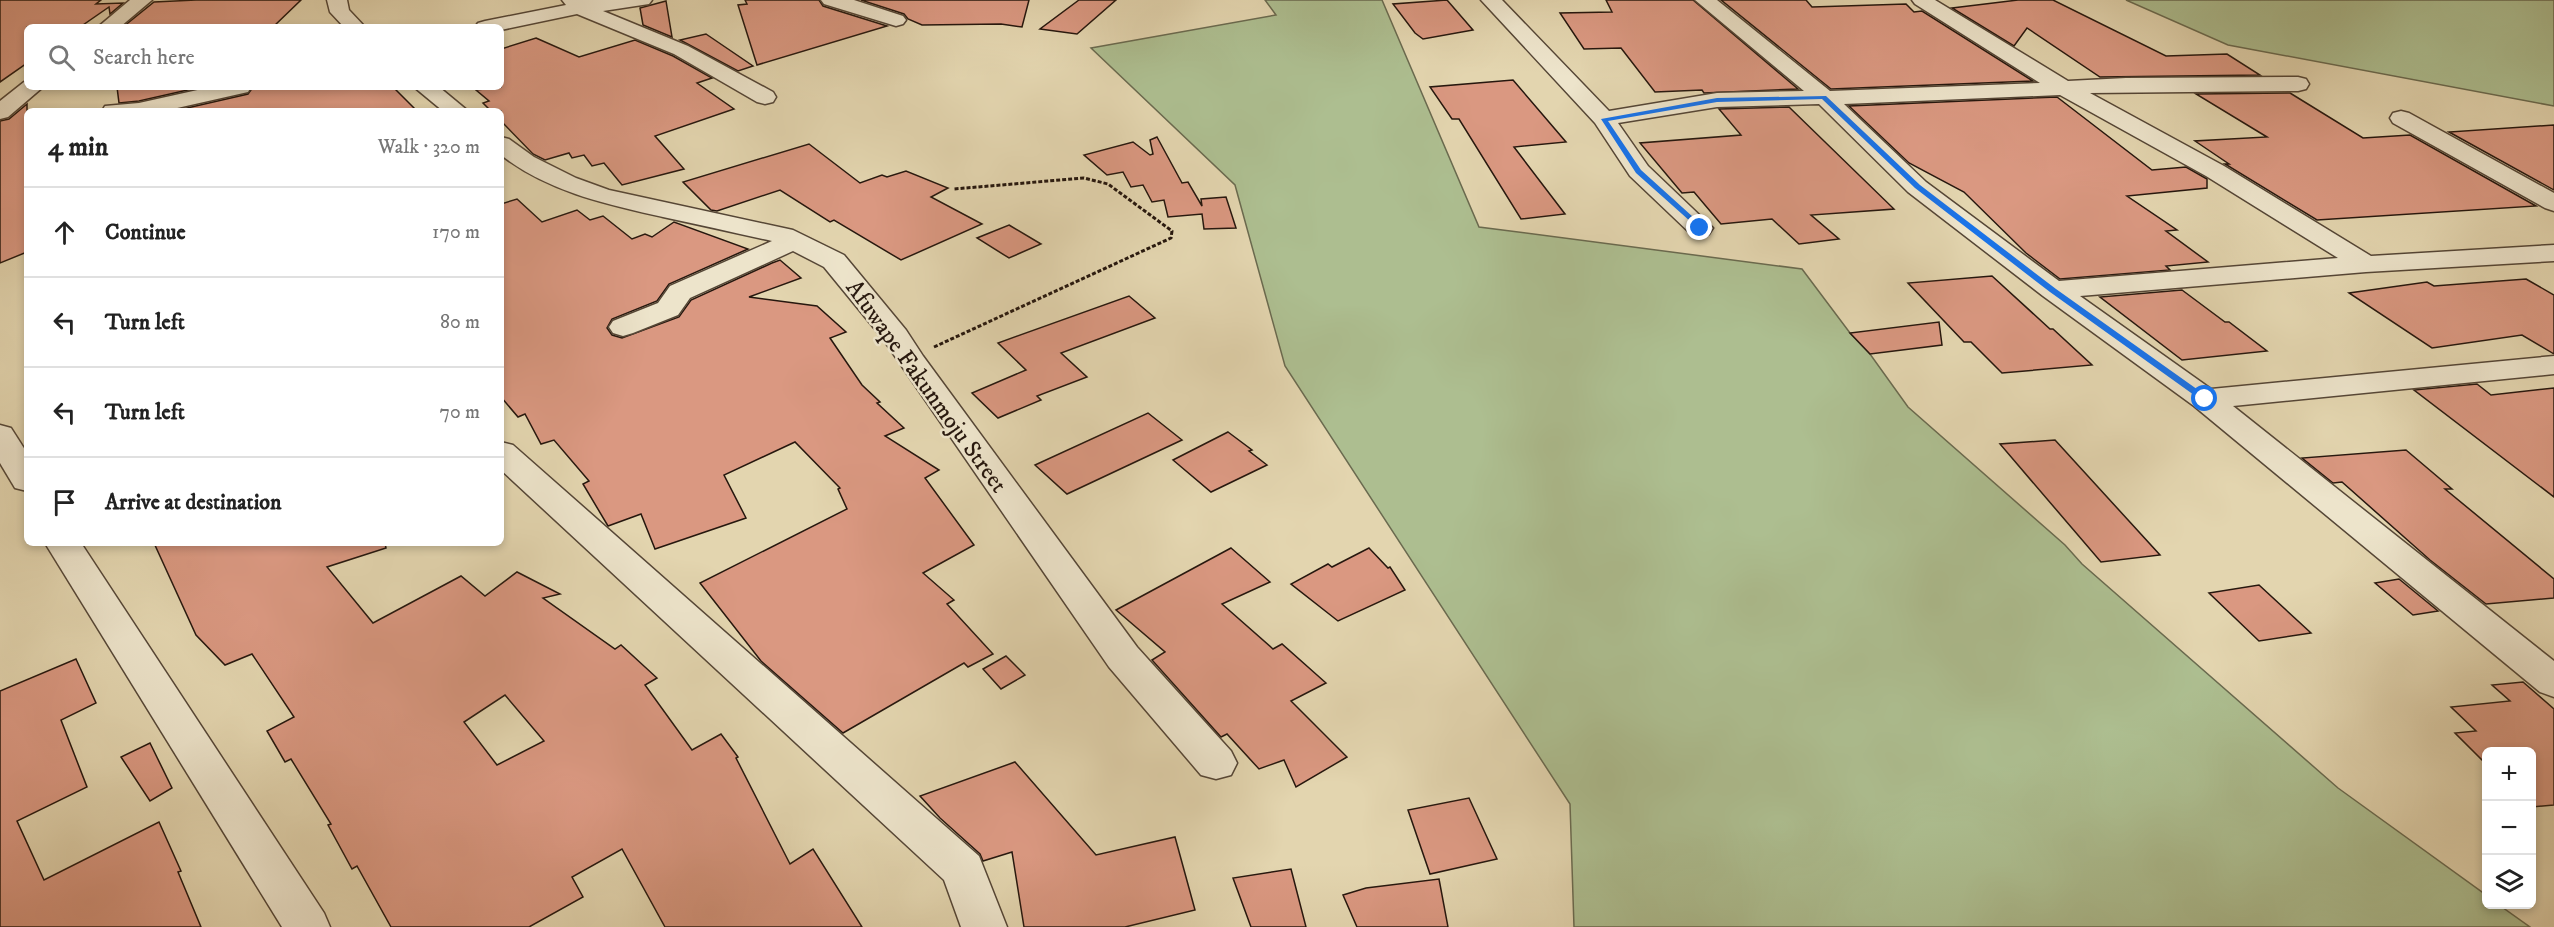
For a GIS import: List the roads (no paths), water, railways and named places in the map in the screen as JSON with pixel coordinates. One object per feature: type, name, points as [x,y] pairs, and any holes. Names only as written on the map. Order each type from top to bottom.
[{"type":"street","points":[[112,24],[142,0]]},
{"type":"street","points":[[337,0],[340,12],[352,24]]},
{"type":"street","points":[[497,24],[575,4],[642,0]]},
{"type":"street","points":[[831,0],[896,20]]},
{"type":"street","points":[[1491,0],[1604,119],[1639,171],[1700,228]]},
{"type":"street","points":[[1705,0],[1824,97],[1917,187],[2053,291],[2205,399],[2546,667]]},
{"type":"street","points":[[1922,0],[2065,88],[2215,171],[2366,264]]},
{"type":"street","points":[[575,4],[681,50],[765,97]]},
{"type":"street","points":[[1604,119],[1717,100],[2126,85],[2298,84]]},
{"type":"street","points":[[0,114],[28,90]]},
{"type":"street","points":[[149,108],[227,90]]},
{"type":"street","points":[[429,90],[453,108]]},
{"type":"street","points":[[0,114],[24,114]]},
{"type":"street","points":[[2402,118],[2554,202]]},
{"type":"street","name":"Afuwape Fakunmoju Street","points":[[504,146],[525,162],[567,183],[602,196],[784,236],[834,261],[896,336],[909,358],[1123,657],[1216,763]]},
{"type":"street","points":[[623,327],[668,309],[680,292],[794,242]]},
{"type":"street","points":[[2053,291],[2366,264],[2554,252]]},
{"type":"street","points":[[2205,399],[2554,365]]},
{"type":"street","points":[[0,435],[24,476]]},
{"type":"street","points":[[504,455],[963,869],[984,927]]},
{"type":"street","points":[[65,546],[307,927]]}]
